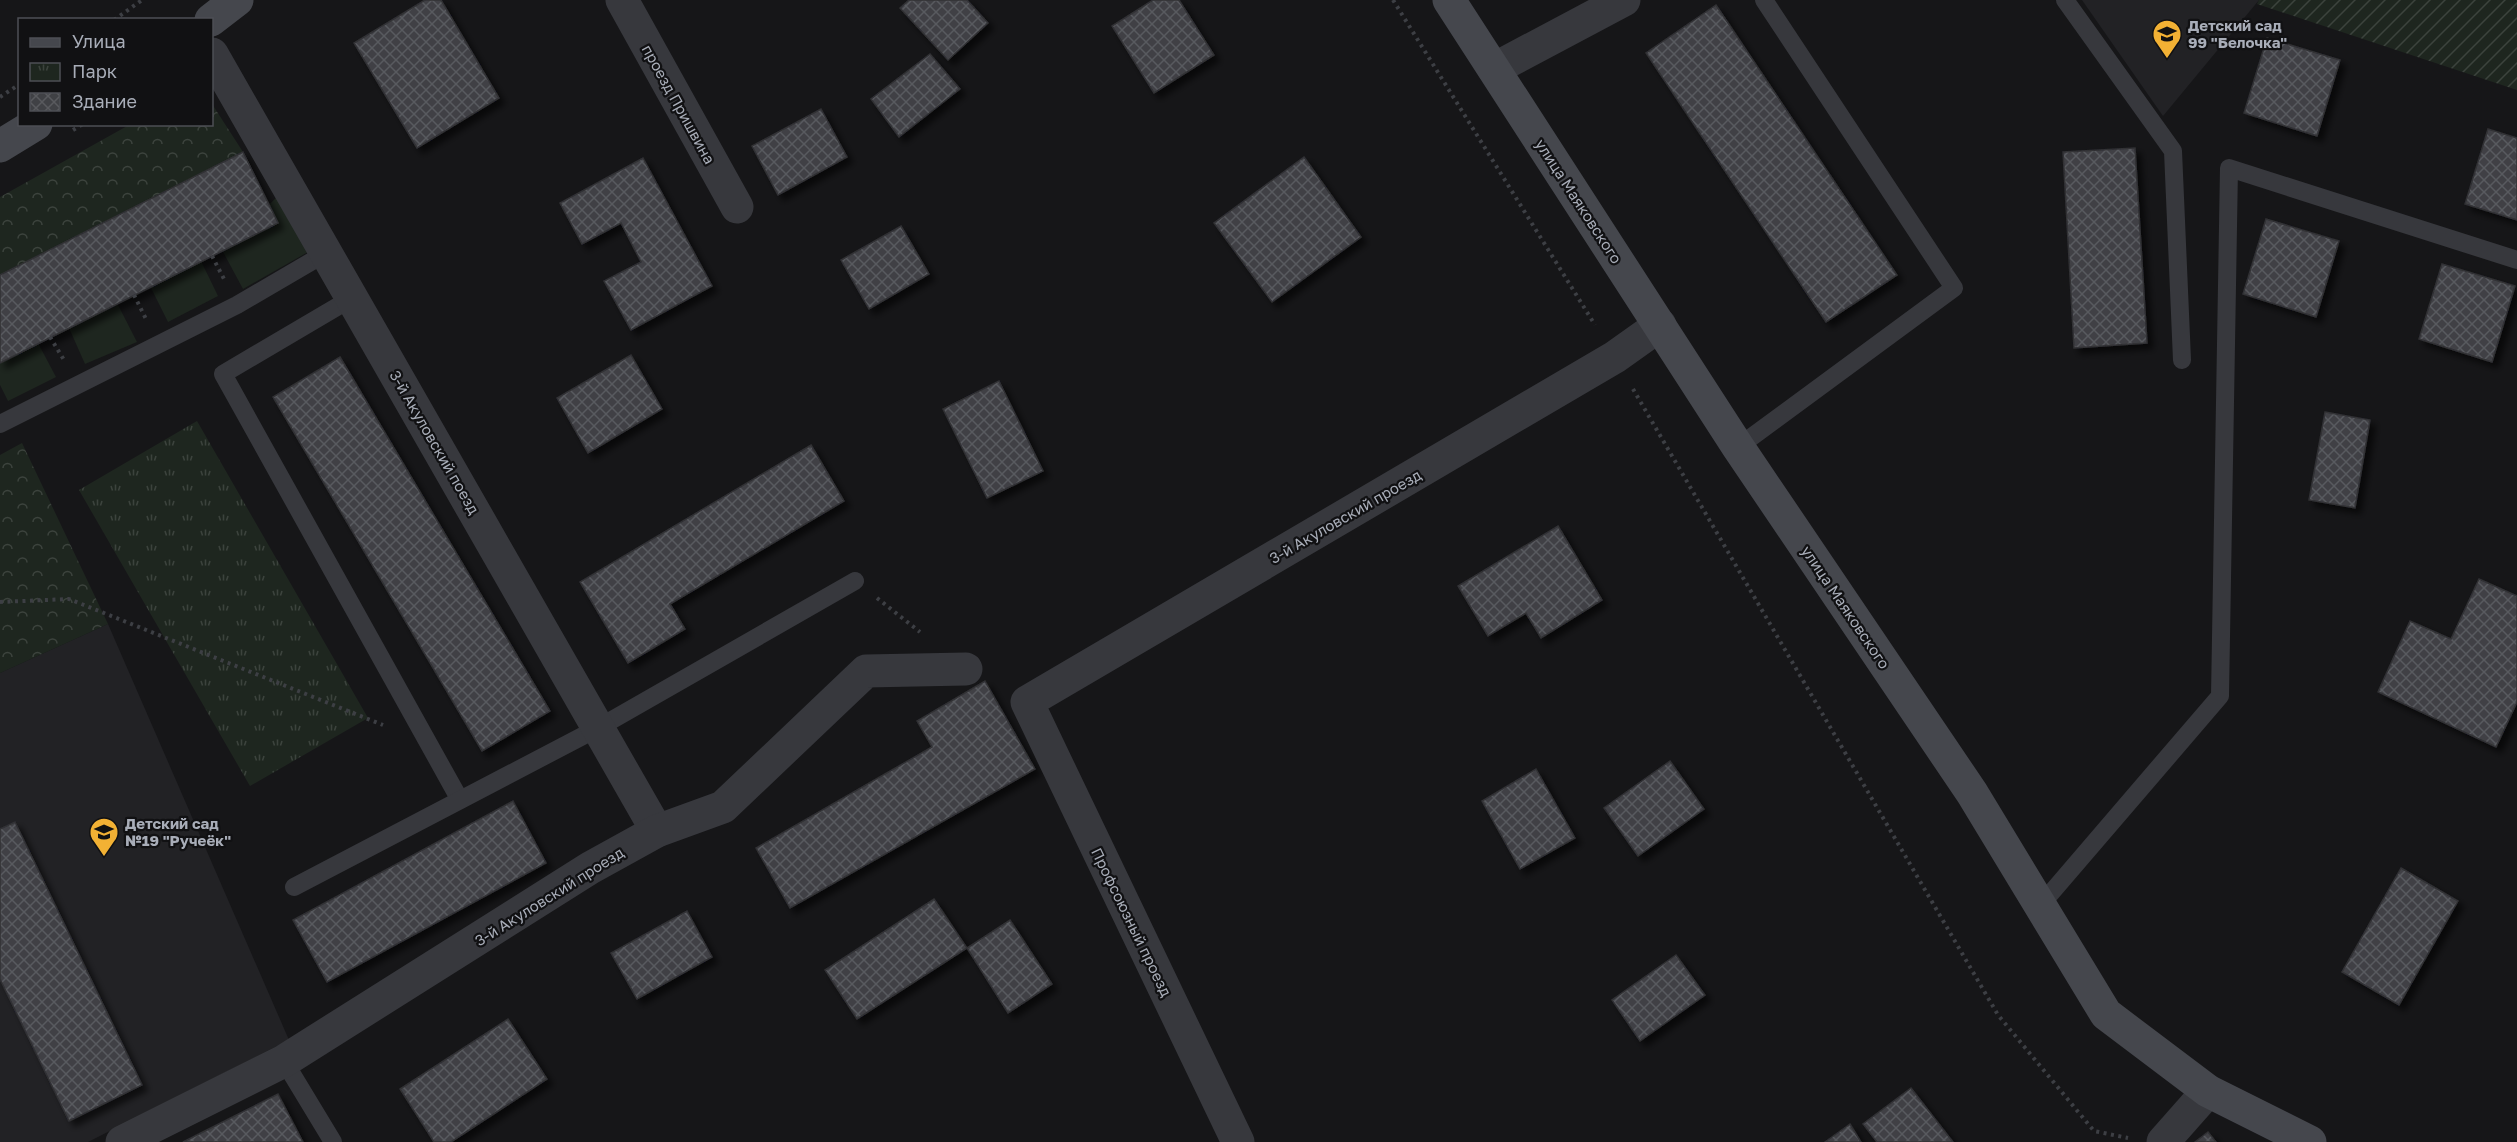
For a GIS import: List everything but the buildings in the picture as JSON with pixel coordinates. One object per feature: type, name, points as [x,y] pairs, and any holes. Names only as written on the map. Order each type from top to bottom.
[{"type":"street","points":[[213,18],[237,0]]},
{"type":"street","name":"проезд Пришвина","points":[[622,0],[737,207]]},
{"type":"street","name":"улица Маяковского","points":[[1449,0],[1738,447],[1972,793],[2039,907],[2106,1014],[2208,1091],[2310,1142]]},
{"type":"street","points":[[1494,69],[1624,0]]},
{"type":"street","name":"3-й Акуловский поезд","points":[[213,56],[657,831]]},
{"type":"street","points":[[0,146],[33,126]]},
{"type":"street","name":"3-й Акуловский проезд","points":[[1026,702],[1615,357],[1659,325]]},
{"type":"street","name":"3-й Акуловский проезд","points":[[122,1142],[284,1061],[590,868],[657,831],[723,807],[866,671],[966,669]]},
{"type":"street","name":"Профсоюзный проезд","points":[[1026,702],[1238,1142]]},
{"type":"street","points":[[2150,1141],[2208,1091]]},
{"type":"lane","points":[[1738,447],[1954,288],[1764,0]]},
{"type":"lane","points":[[2065,0],[2173,151],[2182,360]]},
{"type":"lane","points":[[2039,907],[2220,696],[2229,168],[2517,260]]},
{"type":"lane","points":[[0,424],[237,305],[327,253]]},
{"type":"lane","points":[[352,298],[223,374],[460,800]]},
{"type":"lane","points":[[294,887],[598,728],[855,581]]},
{"type":"lane","points":[[284,1061],[333,1142]]},
{"type":"path","points":[[117,18],[142,0]]},
{"type":"path","points":[[1393,0],[1615,357],[1998,1015],[2094,1131],[2150,1141]]},
{"type":"path","points":[[0,97],[18,85]]},
{"type":"path","points":[[855,581],[966,669]]},
{"type":"path","points":[[0,602],[69,599],[428,743]]},
{"type":"shaded area","name":"Детский сад 99 \"Белочка\"","points":[[2082,0],[2259,0],[2163,116]]},
{"type":"shaded area","name":"Детский сад №19 \"Ручеёк\"","points":[[108,624],[289,1040],[88,1142],[0,1142],[0,673]]},
{"type":"green space","points":[[2259,0],[2517,0],[2517,90],[2257,4]]},
{"type":"green space","points":[[213,106],[243,152],[0,275],[0,197],[127,126],[213,126]]},
{"type":"green space","points":[[278,196],[308,252],[243,289],[222,250]]},
{"type":"green space","points":[[201,261],[218,296],[168,322],[150,286]]},
{"type":"green space","points":[[117,303],[137,342],[85,364],[69,328]]},
{"type":"green space","points":[[38,343],[56,377],[8,401],[0,385],[0,363]]},
{"type":"green space","points":[[197,421],[368,718],[250,786],[79,490]]},
{"type":"green space","points":[[22,443],[108,624],[0,673],[0,455]]},
{"type":"place","name":"Детский сад 99 \"Белочка\"","points":[[2167,60]]},
{"type":"place","name":"Детский сад №19 \"Ручеёк\"","points":[[104,858]]}]
